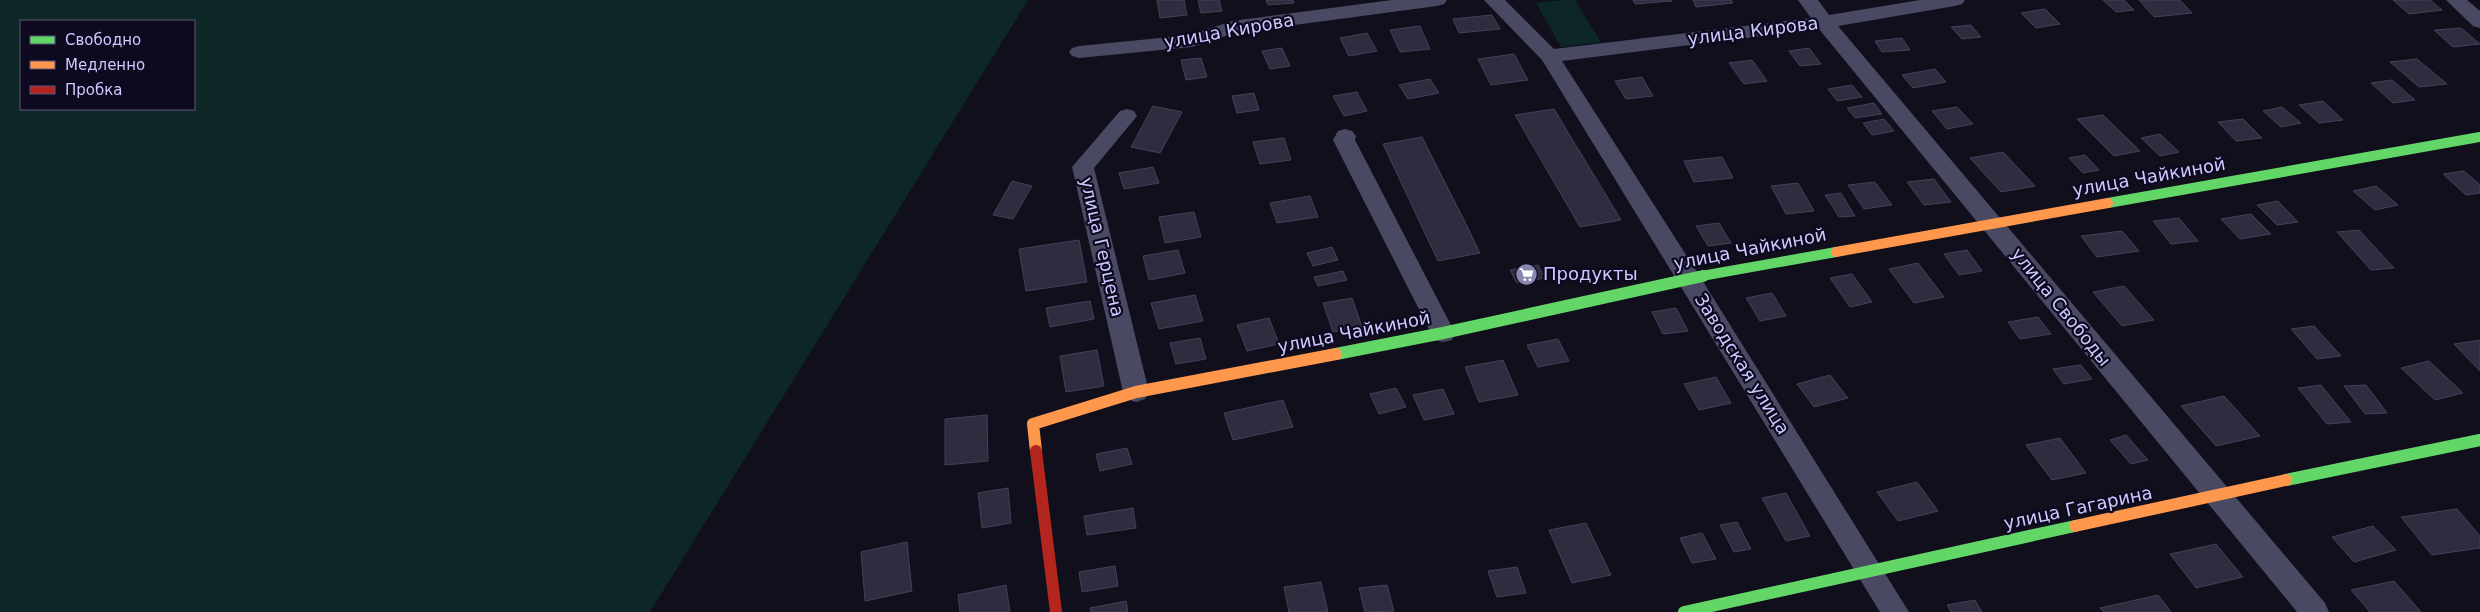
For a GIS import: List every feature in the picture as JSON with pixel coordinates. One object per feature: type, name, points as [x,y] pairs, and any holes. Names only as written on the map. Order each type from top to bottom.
[{"type":"street","name":"улица Кирова","points":[[1079,52],[1192,41],[1232,27],[1437,0]]},
{"type":"street","name":"Заводская улица","points":[[1494,0],[1549,56],[1689,278],[1895,612]]},
{"type":"street","name":"улица Свободы","points":[[1808,0],[1824,22],[1992,222],[2215,495],[2315,612]]},
{"type":"street","name":"улица Кирова","points":[[1549,56],[1824,22],[1955,0]]},
{"type":"street","points":[[2456,0],[2480,22]]},
{"type":"street","name":"улица Герцена","points":[[1128,116],[1083,167],[1136,392]]},
{"type":"street","points":[[1345,136],[1344,140],[1443,333]]},
{"type":"street","name":"улица Чайкиной","points":[[1056,612],[1033,424],[1136,392],[1443,333],[1689,278],[1992,222],[2480,137]]},
{"type":"street","name":"улица Гагарина","points":[[1684,612],[2215,495],[2480,440]]},
{"type":"green space","points":[[0,0],[1028,0],[650,612],[0,612]]},
{"type":"green space","points":[[1575,0],[1601,42],[1561,47],[1536,3]]},
{"type":"building","points":[[1157,0],[1184,0],[1187,15],[1160,18]]},
{"type":"building","points":[[1198,0],[1219,0],[1222,11],[1201,13]]},
{"type":"building","points":[[1266,0],[1293,0],[1294,3],[1268,5]]},
{"type":"building","points":[[1633,0],[1671,0],[1672,1],[1635,4]]},
{"type":"building","points":[[1693,0],[1731,0],[1733,3],[1696,7]]},
{"type":"building","points":[[2103,0],[2124,0],[2134,10],[2116,12]]},
{"type":"building","points":[[2139,0],[2180,0],[2192,13],[2154,17]]},
{"type":"building","points":[[2393,0],[2430,0],[2442,10],[2409,14]]},
{"type":"building","points":[[2045,9],[2060,24],[2036,28],[2021,13]]},
{"type":"building","points":[[1492,15],[1500,29],[1459,33],[1453,19]]},
{"type":"building","points":[[1971,25],[1981,37],[1962,39],[1951,27]]},
{"type":"building","points":[[1420,26],[1430,49],[1400,52],[1390,30]]},
{"type":"building","points":[[2461,28],[2480,44],[2453,47],[2434,30]]},
{"type":"building","points":[[1367,33],[1377,51],[1349,56],[1340,38]]},
{"type":"building","points":[[1902,38],[1910,50],[1882,52],[1875,41]]},
{"type":"building","points":[[1282,48],[1290,66],[1270,69],[1262,51]]},
{"type":"building","points":[[1809,48],[1821,64],[1800,66],[1789,51]]},
{"type":"building","points":[[1514,54],[1528,80],[1491,85],[1478,59]]},
{"type":"building","points":[[1201,58],[1207,77],[1186,80],[1181,60]]},
{"type":"building","points":[[2417,59],[2447,84],[2419,87],[2390,62]]},
{"type":"building","points":[[1752,60],[1767,81],[1744,84],[1729,63]]},
{"type":"building","points":[[1935,69],[1946,82],[1913,88],[1902,75]]},
{"type":"building","points":[[1642,77],[1653,96],[1626,99],[1615,81]]},
{"type":"building","points":[[1430,79],[1439,93],[1408,99],[1399,85]]},
{"type":"building","points":[[2392,80],[2415,100],[2393,103],[2371,83]]},
{"type":"building","points":[[1852,85],[1862,97],[1837,101],[1828,89]]},
{"type":"building","points":[[1357,92],[1367,111],[1344,116],[1333,96]]},
{"type":"building","points":[[1254,93],[1259,110],[1237,113],[1232,96]]},
{"type":"building","points":[[2323,101],[2343,120],[2319,123],[2299,105]]},
{"type":"building","points":[[1874,103],[1882,114],[1855,118],[1847,108]]},
{"type":"building","points":[[1153,106],[1182,112],[1160,153],[1131,147]]},
{"type":"building","points":[[1957,107],[1973,124],[1947,129],[1932,111]]},
{"type":"building","points":[[2282,107],[2301,123],[2281,127],[2263,111]]},
{"type":"building","points":[[1554,109],[1621,220],[1580,227],[1515,115]]},
{"type":"building","points":[[2103,115],[2140,151],[2114,156],[2077,119]]},
{"type":"building","points":[[1884,119],[1894,131],[1872,135],[1863,123]]},
{"type":"building","points":[[2243,119],[2262,138],[2236,141],[2218,122]]},
{"type":"building","points":[[2160,134],[2179,152],[2160,156],[2141,138]]},
{"type":"building","points":[[1422,137],[1480,253],[1438,261],[1383,144]]},
{"type":"building","points":[[1284,138],[1291,160],[1260,164],[1253,142]]},
{"type":"building","points":[[2003,152],[2035,186],[2001,192],[1970,158]]},
{"type":"building","points":[[2085,155],[2099,170],[2083,173],[2069,158]]},
{"type":"building","points":[[1722,157],[1733,178],[1694,182],[1684,161]]},
{"type":"building","points":[[1153,167],[1159,183],[1124,189],[1119,173]]},
{"type":"building","points":[[2464,171],[2480,185],[2480,193],[2466,195],[2443,174]]},
{"type":"building","points":[[1934,179],[1951,202],[1924,205],[1907,182]]},
{"type":"building","points":[[1012,181],[1032,186],[1013,219],[993,215]]},
{"type":"building","points":[[1875,182],[1892,205],[1864,209],[1848,185]]},
{"type":"building","points":[[1798,183],[1814,211],[1786,214],[1771,186]]},
{"type":"building","points":[[2376,186],[2398,205],[2375,210],[2353,191]]},
{"type":"building","points":[[1841,193],[1855,216],[1839,217],[1825,195]]},
{"type":"building","points":[[1310,196],[1318,217],[1277,223],[1270,203]]},
{"type":"building","points":[[2278,201],[2298,222],[2277,225],[2257,205]]},
{"type":"building","points":[[1194,212],[1201,237],[1165,243],[1159,217]]},
{"type":"building","points":[[2251,214],[2271,234],[2240,239],[2221,219]]},
{"type":"building","points":[[2179,218],[2198,241],[2171,244],[2153,221]]},
{"type":"building","points":[[1719,223],[1731,243],[1708,246],[1696,226]]},
{"type":"building","points":[[2359,230],[2394,268],[2371,270],[2337,232]]},
{"type":"building","points":[[2122,231],[2139,251],[2097,257],[2081,236]]},
{"type":"building","points":[[1079,240],[1087,282],[1026,291],[1019,249]]},
{"type":"building","points":[[1332,247],[1338,260],[1313,266],[1307,253]]},
{"type":"building","points":[[1178,250],[1185,273],[1149,280],[1143,256]]},
{"type":"building","points":[[1967,250],[1982,271],[1959,275],[1944,254]]},
{"type":"building","points":[[1918,263],[1944,297],[1914,303],[1889,269]]},
{"type":"building","name":"Продукты","points":[[1538,265],[1545,278],[1517,283],[1510,270]]},
{"type":"building","points":[[1343,271],[1347,280],[1318,286],[1314,277]]},
{"type":"building","points":[[1852,274],[1872,302],[1850,307],[1830,278]]},
{"type":"building","points":[[2124,286],[2154,320],[2122,326],[2093,292]]},
{"type":"building","points":[[1772,293],[1786,316],[1760,321],[1746,298]]},
{"type":"building","points":[[1195,295],[1203,321],[1159,329],[1151,303]]},
{"type":"building","points":[[1352,298],[1362,327],[1333,332],[1323,303]]},
{"type":"building","points":[[1090,301],[1094,319],[1050,327],[1046,308]]},
{"type":"building","points":[[1676,308],[1688,331],[1663,334],[1652,312]]},
{"type":"building","points":[[2038,317],[2051,334],[2020,339],[2008,322]]},
{"type":"building","points":[[1269,318],[1279,344],[1247,351],[1237,325]]},
{"type":"building","points":[[2314,326],[2341,356],[2317,359],[2291,329]]},
{"type":"building","points":[[1200,338],[1206,359],[1176,364],[1170,343]]},
{"type":"building","points":[[1558,339],[1569,361],[1538,367],[1527,345]]},
{"type":"building","points":[[2480,340],[2480,371],[2454,344]]},
{"type":"building","points":[[1097,350],[1104,386],[1066,392],[1060,356]]},
{"type":"building","points":[[1503,360],[1518,395],[1479,402],[1465,367]]},
{"type":"building","points":[[2429,361],[2463,393],[2435,400],[2401,368]]},
{"type":"building","points":[[2081,365],[2092,379],[2064,384],[2053,369]]},
{"type":"building","points":[[1830,375],[1848,398],[1814,407],[1797,384]]},
{"type":"building","points":[[1716,377],[1731,403],[1699,410],[1684,384]]},
{"type":"building","points":[[2321,385],[2351,422],[2327,424],[2298,388]]},
{"type":"building","points":[[2366,385],[2387,413],[2365,414],[2344,386]]},
{"type":"building","points":[[1396,388],[1406,407],[1379,414],[1370,394]]},
{"type":"building","points":[[1443,389],[1454,414],[1424,420],[1413,395]]},
{"type":"building","points":[[2224,396],[2260,436],[2216,446],[2181,406]]},
{"type":"building","points":[[1283,400],[1293,427],[1233,440],[1224,413]]},
{"type":"building","points":[[987,415],[988,461],[945,465],[945,419]]},
{"type":"building","points":[[2126,435],[2148,460],[2131,464],[2110,440]]},
{"type":"building","points":[[2060,438],[2086,473],[2052,480],[2026,445]]},
{"type":"building","points":[[1127,448],[1132,464],[1100,471],[1096,454]]},
{"type":"building","points":[[1917,482],[1938,511],[1898,521],[1877,492]]},
{"type":"building","points":[[1008,488],[1011,523],[982,528],[978,493]]},
{"type":"building","points":[[1786,493],[1810,536],[1786,541],[1762,498]]},
{"type":"building","points":[[1133,508],[1136,528],[1087,535],[1084,516]]},
{"type":"building","points":[[2457,509],[2480,536],[2480,548],[2432,555],[2401,517]]},
{"type":"building","points":[[1737,522],[1751,549],[1734,552],[1720,525]]},
{"type":"building","points":[[1586,523],[1611,575],[1572,583],[1549,530]]},
{"type":"building","points":[[2373,526],[2396,550],[2354,562],[2332,537]]},
{"type":"building","points":[[1702,533],[1716,559],[1692,563],[1680,538]]},
{"type":"building","points":[[907,542],[912,591],[865,601],[861,552]]},
{"type":"building","points":[[2216,544],[2243,577],[2196,588],[2170,554]]},
{"type":"building","points":[[1115,566],[1118,586],[1082,592],[1079,572]]},
{"type":"building","points":[[1517,567],[1526,593],[1497,597],[1488,571]]},
{"type":"building","points":[[2394,581],[2421,612],[2370,612],[2351,590]]},
{"type":"building","points":[[1321,582],[1328,612],[1289,612],[1284,587]]},
{"type":"building","points":[[1006,585],[1010,612],[960,612],[958,595]]},
{"type":"building","points":[[1387,585],[1394,611],[1365,612],[1359,588]]},
{"type":"building","points":[[2158,595],[2171,612],[2104,612],[2100,608]]},
{"type":"building","points":[[1975,600],[1982,612],[1951,612],[1947,605]]},
{"type":"building","points":[[1126,601],[1128,612],[1091,612],[1090,608]]},
{"type":"traffic: fast","points":[[2108,203],[2480,137]]},
{"type":"traffic: fast","points":[[1336,354],[1443,333],[1689,278],[1836,252]]},
{"type":"traffic: fast","points":[[2286,480],[2480,440]]},
{"type":"traffic: fast","points":[[1684,612],[2075,526]]},
{"type":"traffic: slow","points":[[1836,252],[2108,203]]},
{"type":"traffic: slow","points":[[1036,451],[1033,424],[1136,392],[1336,354]]},
{"type":"traffic: slow","points":[[2075,526],[2286,480]]},
{"type":"traffic: jam","points":[[1036,451],[1056,612]]},
{"type":"place","name":"Продукты","points":[[1527,274]]}]
